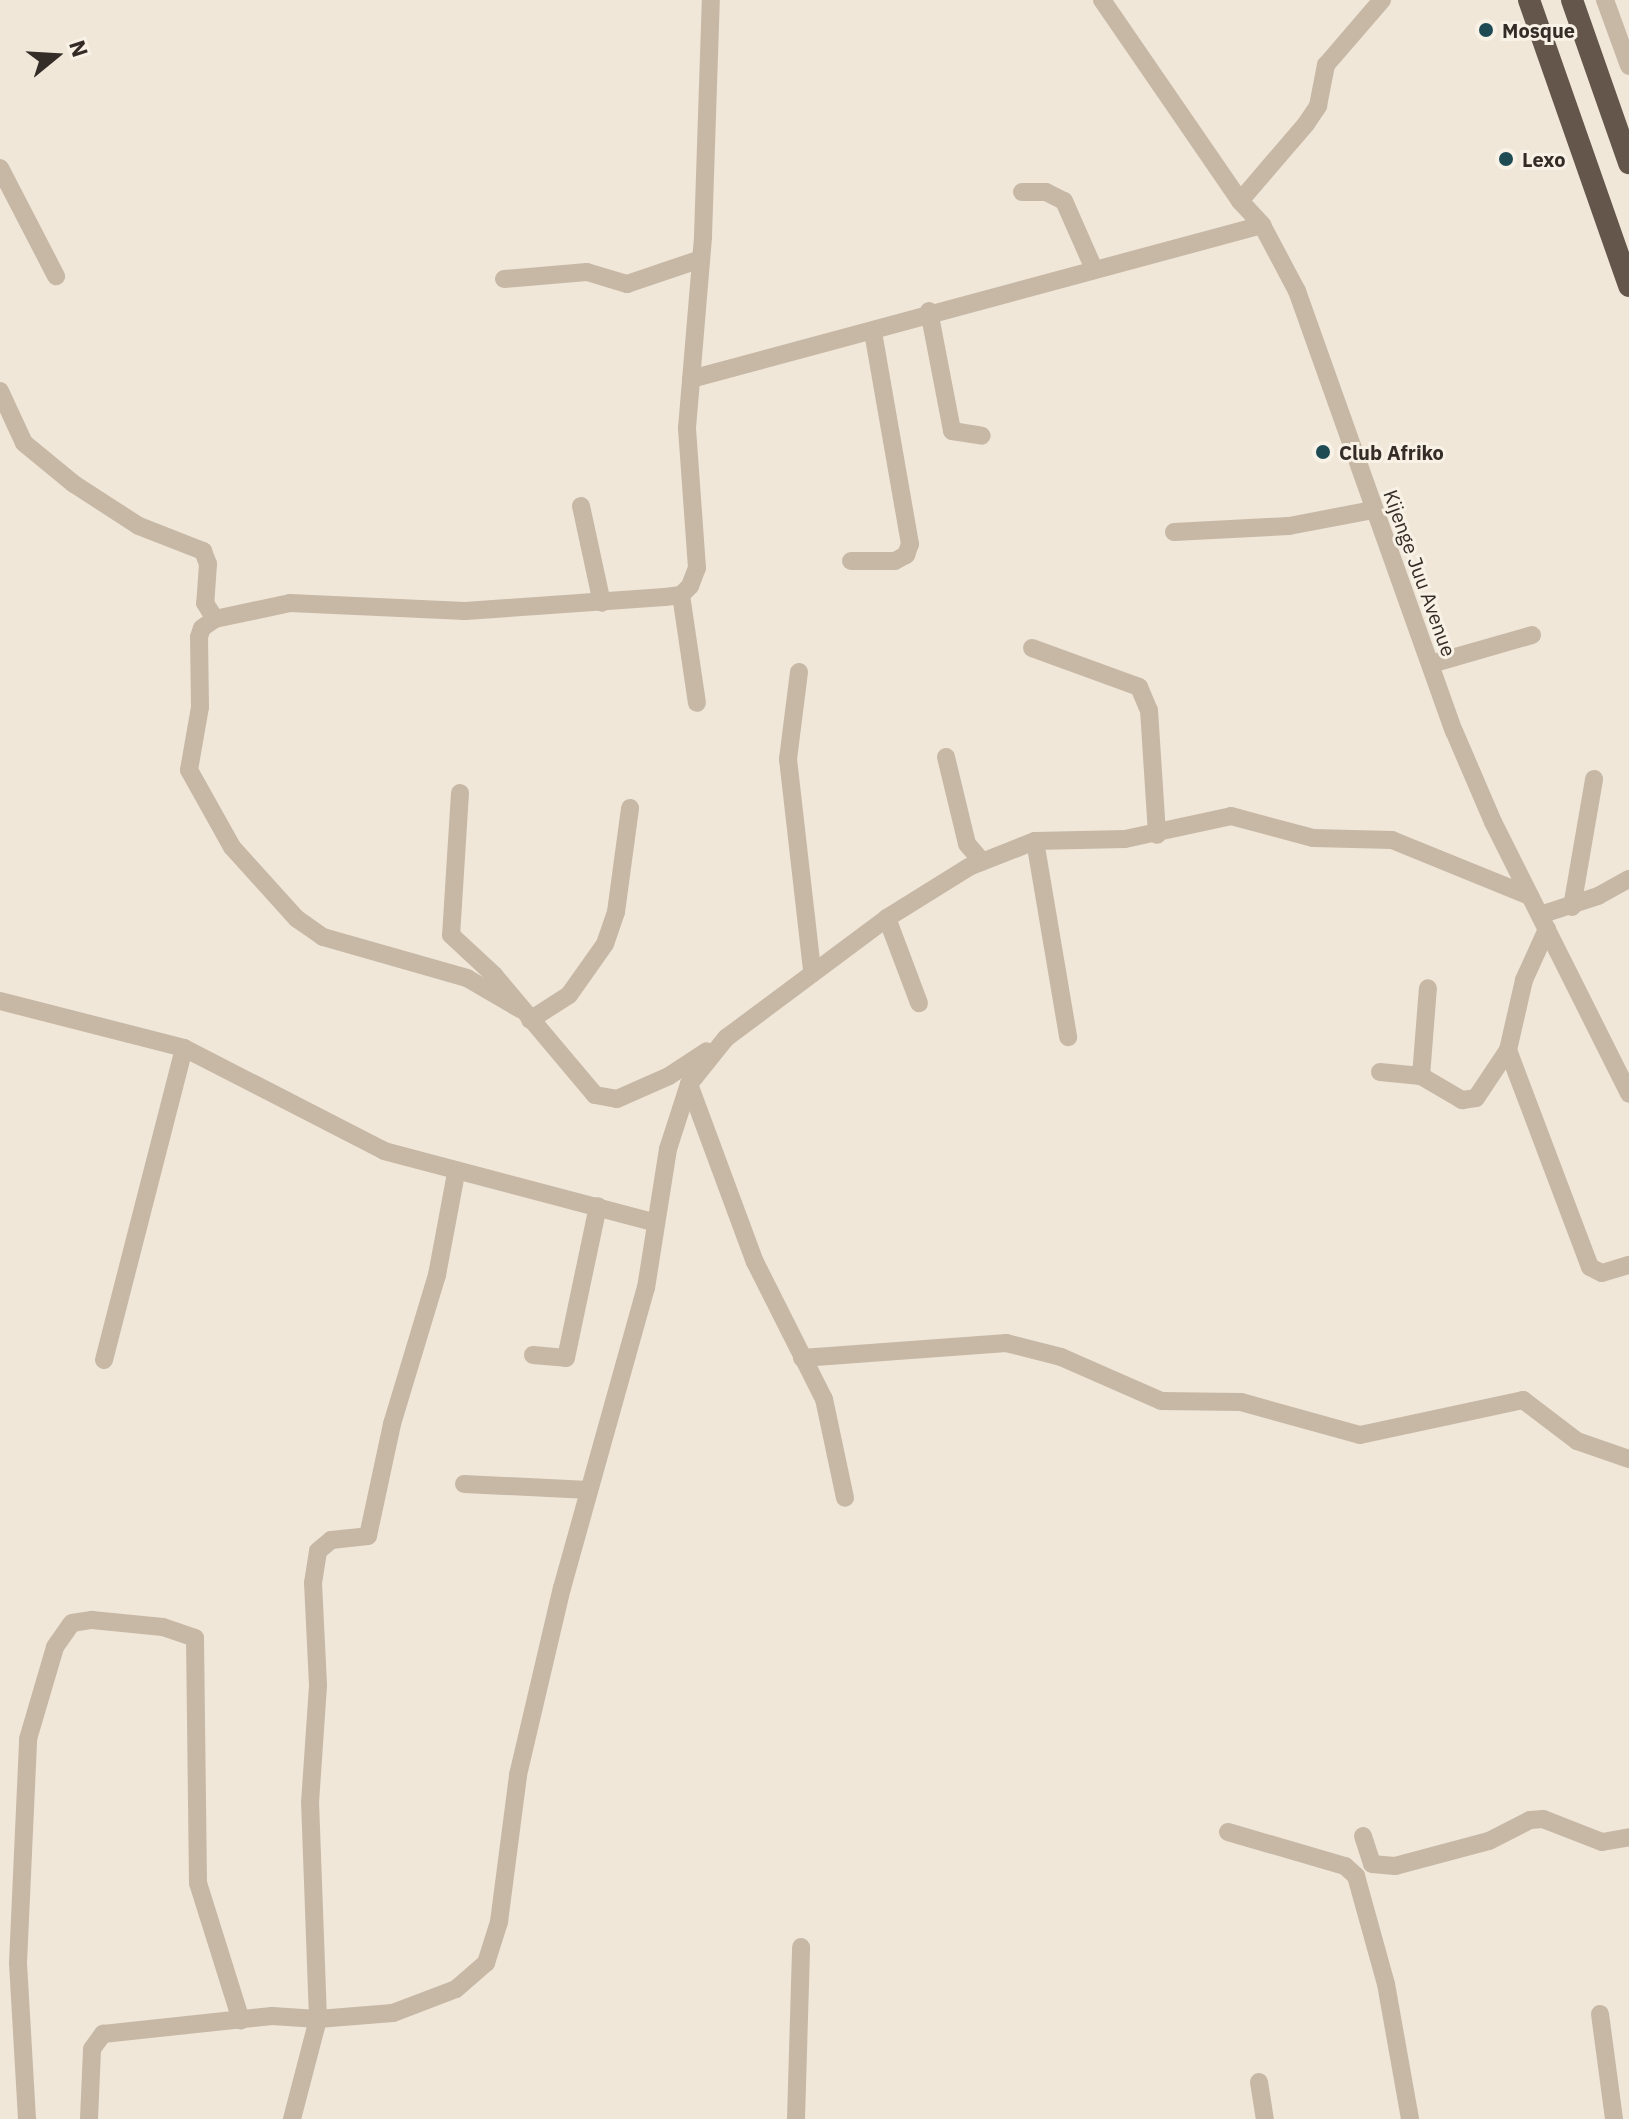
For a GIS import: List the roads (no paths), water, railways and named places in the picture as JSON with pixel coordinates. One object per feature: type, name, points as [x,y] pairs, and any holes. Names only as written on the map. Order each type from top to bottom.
[{"type":"highway","points":[[1529,0],[1629,286]]},
{"type":"highway","points":[[1572,0],[1629,163]]},
{"type":"street","points":[[697,703],[681,595],[697,568],[687,428],[711,0]]},
{"type":"street","name":"Kijenge Juu Avenue","points":[[1102,0],[1240,201],[1262,225],[1297,291],[1454,731],[1530,896],[1629,1094]]},
{"type":"street","points":[[1240,201],[1306,124],[1318,106],[1326,65],[1382,0]]},
{"type":"street","points":[[1605,0],[1629,66]]},
{"type":"street","points":[[0,168],[56,276]]},
{"type":"street","points":[[1022,192],[1046,192],[1064,201],[1094,269]]},
{"type":"street","points":[[691,379],[873,331],[929,311],[1262,225]]},
{"type":"street","points":[[504,279],[587,272],[627,284],[698,260]]},
{"type":"street","points":[[929,311],[952,431],[982,436]]},
{"type":"street","points":[[851,561],[895,561],[906,555],[910,544],[873,331]]},
{"type":"street","points":[[0,391],[24,443],[74,484],[139,526],[203,551],[208,564],[205,603],[215,619]]},
{"type":"street","points":[[581,506],[602,603]]},
{"type":"street","points":[[1174,532],[1289,526],[1373,510]]},
{"type":"street","points":[[525,1014],[467,978],[323,937],[297,919],[232,847],[189,770],[200,707],[199,637],[202,628],[215,619],[308,601],[443,611],[602,603],[681,595]]},
{"type":"street","points":[[1431,664],[1532,635]]},
{"type":"street","points":[[1032,648],[1139,687],[1149,710],[1157,835]]},
{"type":"street","points":[[799,672],[788,759],[812,970]]},
{"type":"street","points":[[946,757],[967,844],[982,861]]},
{"type":"street","points":[[1572,907],[1594,779]]},
{"type":"street","points":[[460,793],[450,930],[604,1100],[669,1076],[726,1038],[812,970],[887,918],[982,861],[1035,841],[1157,835],[1231,816],[1313,838],[1392,840],[1530,896]]},
{"type":"street","points":[[525,1014],[569,995],[605,944],[616,912],[630,808]]},
{"type":"street","points":[[1035,841],[1068,1037]]},
{"type":"street","points":[[1380,1072],[1421,1076],[1470,1102],[1508,1050],[1524,980],[1544,922],[1629,879]]},
{"type":"street","points":[[887,918],[919,1003]]},
{"type":"street","points":[[1421,1076],[1428,988]]},
{"type":"street","points":[[0,1001],[184,1048],[368,1145],[456,1173],[598,1206],[656,1223]]},
{"type":"street","points":[[89,2119],[97,2037],[117,2030],[241,2020],[318,2019],[423,2005],[456,1989],[486,1963],[499,1922],[518,1775],[589,1490],[646,1288],[668,1149],[689,1084],[726,1038]]},
{"type":"street","points":[[104,1360],[184,1048]]},
{"type":"street","points":[[1508,1050],[1590,1267],[1602,1273],[1629,1265]]},
{"type":"street","points":[[689,1084],[735,1215],[824,1399],[845,1498]]},
{"type":"street","points":[[292,2119],[318,2019],[310,1803],[318,1685],[313,1583],[318,1551],[331,1540],[368,1536],[392,1424],[437,1275],[456,1173]]},
{"type":"street","points":[[533,1355],[566,1358],[598,1206]]},
{"type":"street","points":[[802,1358],[1006,1343],[1061,1357],[1161,1401],[1241,1402],[1360,1435],[1523,1400],[1577,1441],[1629,1459]]},
{"type":"street","points":[[464,1484],[589,1490]]},
{"type":"street","points":[[27,2119],[18,1963],[28,1739],[51,1659],[72,1623],[163,1627],[195,1638],[198,1883],[241,2020]]},
{"type":"street","points":[[1363,1836],[1372,1864],[1395,1866],[1489,1841],[1530,1820],[1543,1819],[1602,1842],[1629,1837]]},
{"type":"street","points":[[1228,1832],[1345,1866],[1356,1876],[1386,1984],[1410,2119]]},
{"type":"street","points":[[796,2119],[801,1947]]},
{"type":"street","points":[[1600,2014],[1614,2119]]},
{"type":"street","points":[[1259,2082],[1265,2119]]},
{"type":"place","name":"Mosque","points":[[1486,30]]},
{"type":"place","name":"Lexo","points":[[1506,159]]},
{"type":"place","name":"Club Afriko","points":[[1323,452]]}]
